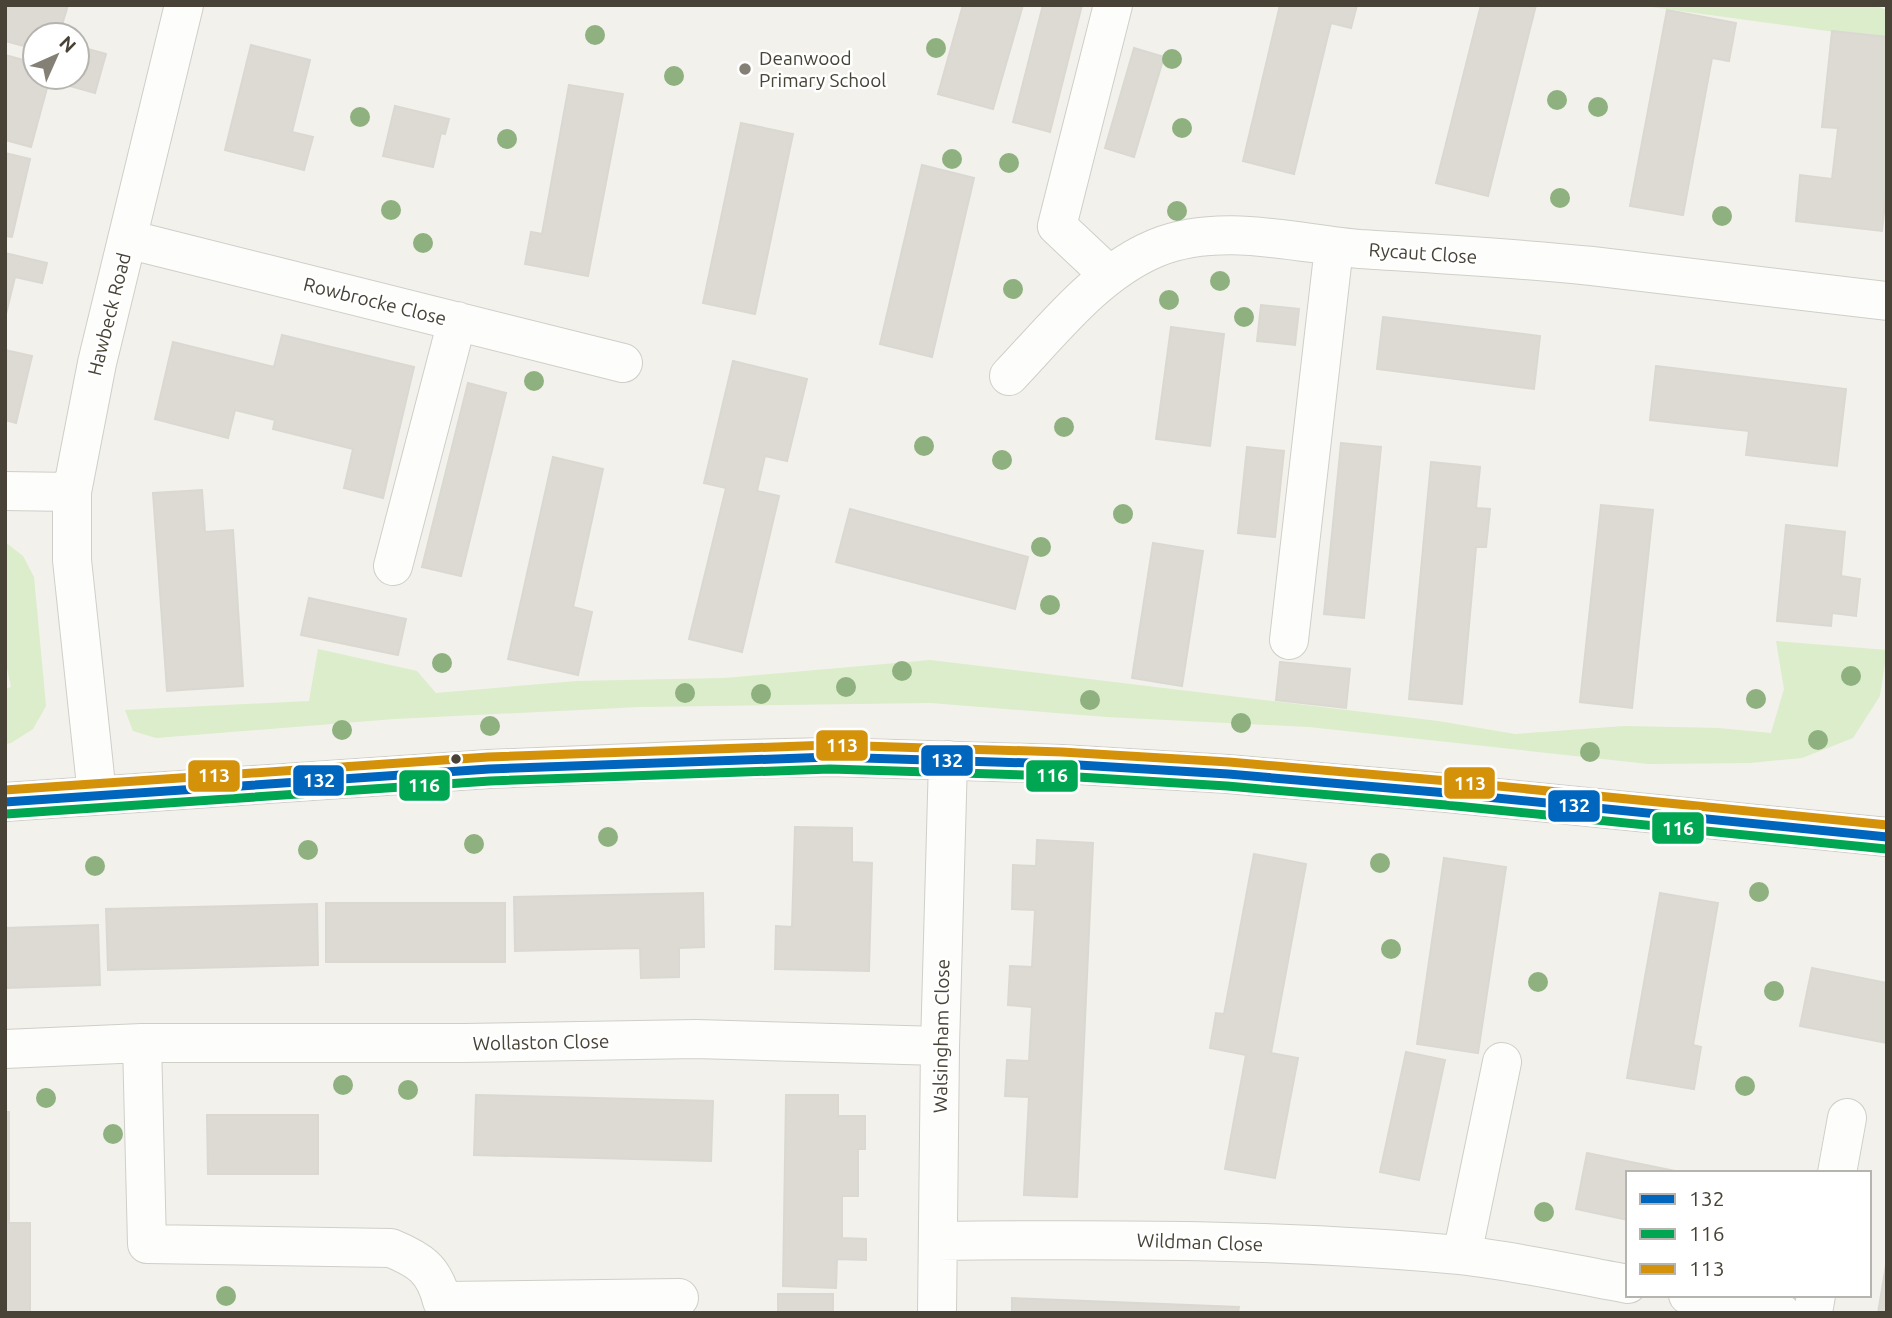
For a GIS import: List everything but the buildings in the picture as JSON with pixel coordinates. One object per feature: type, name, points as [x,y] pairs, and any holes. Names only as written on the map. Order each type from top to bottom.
[{"type":"street","name":"Hawbeck Road","points":[[97,794],[72,560],[72,492],[97,363],[184,5]]},
{"type":"street","points":[[1109,275],[1057,226],[1113,5]]},
{"type":"street","name":"Rycaut Close","points":[[1009,376],[1082,299],[1109,275],[1156,248],[1189,238],[1223,235],[1334,247],[1590,266],[1887,302]]},
{"type":"street","name":"Rowbrocke Close","points":[[127,239],[623,363]]},
{"type":"street","points":[[1289,640],[1334,247]]},
{"type":"street","points":[[393,566],[457,321]]},
{"type":"street","points":[[5,491],[72,492]]},
{"type":"street","points":[[5,802],[489,769],[830,757],[1062,764],[1242,776],[1460,794],[1887,838]]},
{"type":"street","name":"Walsingham Close","points":[[937,1313],[940,1046],[948,760]]},
{"type":"street","name":"Wollaston Close","points":[[5,1049],[142,1043],[464,1043],[696,1039],[940,1046]]},
{"type":"street","points":[[142,1043],[147,1244],[391,1248],[425,1266],[437,1284],[442,1301],[678,1298]]},
{"type":"street","points":[[1462,1255],[1502,1062]]},
{"type":"street","points":[[1837,1171],[1847,1118]]},
{"type":"street","name":"Wildman Close","points":[[938,1241],[1114,1239],[1278,1244],[1462,1255],[1626,1284]]},
{"type":"street","points":[[1698,1297],[1781,1313]]},
{"type":"green space","points":[[1637,5],[1873,5],[1887,10],[1887,39]]},
{"type":"green space","points":[[5,542],[23,556],[34,577],[46,706],[33,729],[5,744],[5,689],[11,687],[5,659]]},
{"type":"green space","points":[[1776,641],[1887,650],[1880,696],[1853,738],[1802,758],[1750,763],[1649,764],[1309,727],[1107,717],[931,703],[639,707],[394,719],[156,738],[133,731],[125,710],[309,701],[318,649],[417,671],[436,693],[577,681],[725,678],[930,660],[1438,721],[1515,734],[1625,726],[1718,728],[1771,733],[1784,689]]},
{"type":"transit line","name":"113","points":[[5,790],[488,757],[830,745],[1062,752],[1229,762],[1887,825]]},
{"type":"transit line","name":"132","points":[[5,802],[489,769],[830,757],[1062,764],[1228,774],[1887,837]]},
{"type":"transit line","name":"116","points":[[6,814],[490,781],[830,769],[1061,776],[1227,786],[1886,849]]},
{"type":"place","name":"Deanwood Primary School","points":[[745,69]]}]
